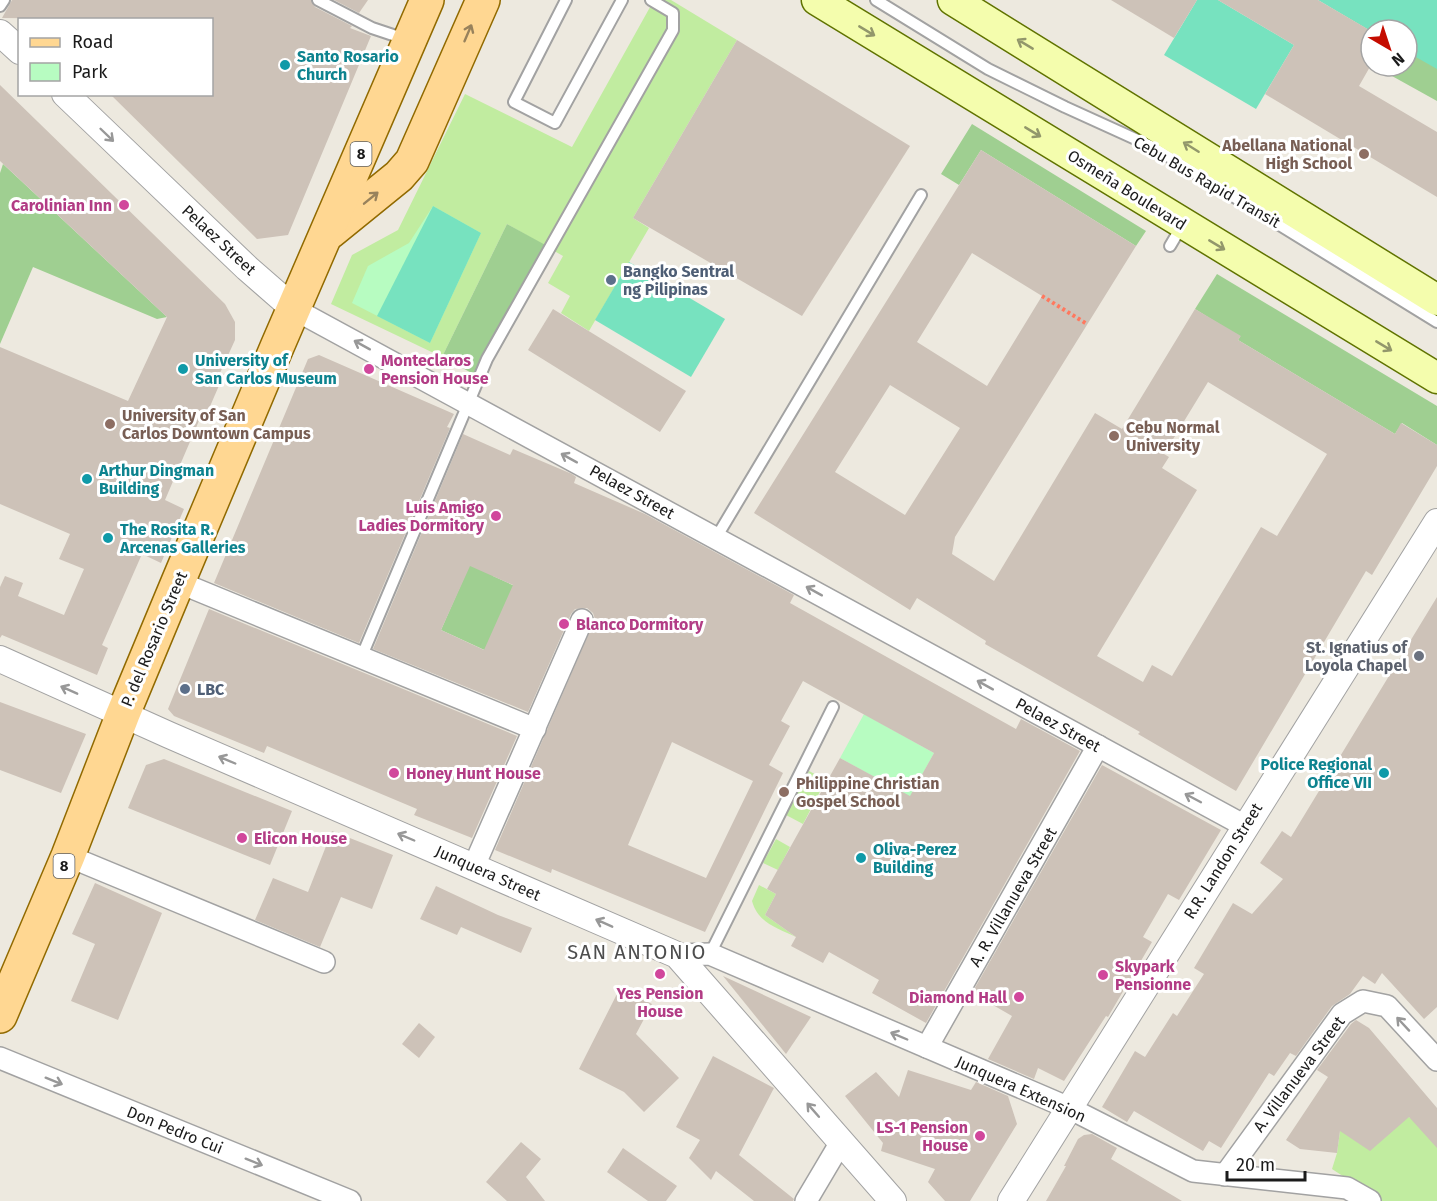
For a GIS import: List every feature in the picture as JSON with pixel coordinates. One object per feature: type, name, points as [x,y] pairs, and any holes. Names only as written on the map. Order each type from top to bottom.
[{"type":"main road","name":"P. del Rosario Street","points":[[0,1016],[68,856],[123,714],[178,582],[427,0]]},
{"type":"main road","points":[[326,235],[399,176],[412,161],[483,0]]},
{"type":"main road","name":"Osmeña Boulevard","points":[[817,0],[1176,235],[1437,378]]},
{"type":"main road","points":[[953,0],[1437,300]]},
{"type":"street","points":[[0,33],[18,49]]},
{"type":"street","name":"Pelaez Street","points":[[67,96],[247,268],[294,309],[1245,826]]},
{"type":"street","name":"R.R. Landon Street","points":[[1011,1201],[1437,522]]},
{"type":"street","points":[[178,582],[535,729]]},
{"type":"street","points":[[474,867],[582,620]]},
{"type":"street","name":"Junquera Street","points":[[0,659],[677,955],[893,1201]]},
{"type":"street","name":"A. R. Villanueva Street","points":[[927,1047],[1098,746]]},
{"type":"street","points":[[68,856],[324,962]]},
{"type":"street","name":"Junquera Extension","points":[[677,955],[710,954],[1069,1108],[1193,1171],[1370,1201]]},
{"type":"street","name":"A. Villanueva Street","points":[[1225,1175],[1341,1014],[1362,1001],[1387,1006],[1437,1060]]},
{"type":"street","name":"Don Pedro Cui","points":[[0,1058],[350,1201]]},
{"type":"street","points":[[806,1201],[841,1142]]},
{"type":"lane","points":[[0,6],[4,0]]},
{"type":"lane","points":[[318,0],[372,28],[410,41]]},
{"type":"lane","points":[[566,0],[514,102],[555,123],[622,0]]},
{"type":"lane","points":[[362,658],[468,403],[493,349],[673,30],[673,13],[651,0]]},
{"type":"lane","name":"Cebu Bus Rapid Transit","points":[[876,0],[988,69],[1153,147],[1437,322]]},
{"type":"lane","points":[[716,538],[921,195]]},
{"type":"lane","points":[[710,954],[833,707]]},
{"type":"path","points":[[1042,296],[1088,324]]},
{"type":"green space","points":[[654,0],[671,0],[737,40],[633,218],[649,228],[589,331],[561,313],[570,296],[548,283],[563,256],[507,224],[442,357],[331,304],[352,255],[398,230],[465,94],[572,147]]},
{"type":"green space","points":[[1197,0],[1218,0],[1294,45],[1256,109],[1164,55]]},
{"type":"green space","points":[[1318,0],[1437,0],[1437,69],[1419,59],[1419,18],[1359,18],[1359,24]]},
{"type":"green space","points":[[1331,3],[1437,5],[1437,101],[1396,78],[1419,78],[1419,18],[1359,18],[1359,24],[1329,6]]},
{"type":"green space","points":[[972,124],[1146,231],[1136,246],[981,150],[959,185],[941,174]]},
{"type":"green space","points":[[3,164],[167,317],[157,319],[33,267],[0,344],[0,173]]},
{"type":"green space","points":[[433,206],[481,233],[430,343],[352,303],[368,266],[409,243]]},
{"type":"green space","points":[[433,206],[481,233],[430,343],[377,316]]},
{"type":"green space","points":[[507,224],[549,247],[479,377],[442,357]]},
{"type":"green space","points":[[629,262],[725,319],[691,377],[595,320]]},
{"type":"green space","points":[[1217,274],[1437,406],[1437,445],[1402,423],[1395,434],[1238,340],[1240,337],[1195,309]]},
{"type":"green space","points":[[477,548],[501,558],[493,576],[519,588],[491,653],[441,630]]},
{"type":"green space","points":[[864,714],[934,753],[910,797],[840,758]]},
{"type":"green space","points":[[809,771],[826,780],[803,824],[786,815]]},
{"type":"green space","points":[[776,839],[790,847],[778,870],[763,863]]},
{"type":"green space","points":[[759,885],[776,894],[765,915],[796,937],[769,924],[759,915],[752,901]]},
{"type":"green space","points":[[1409,1117],[1437,1137],[1437,1201],[1381,1201],[1332,1169],[1340,1131]]},
{"type":"building","points":[[12,0],[311,0],[315,7],[352,26],[350,28],[371,36],[288,235],[257,239],[112,96],[213,96],[213,18],[2,18]]},
{"type":"building","points":[[334,0],[368,0],[359,13]]},
{"type":"building","points":[[1111,0],[1197,0],[1174,38]]},
{"type":"building","points":[[1218,0],[1318,0],[1359,24],[1359,78],[1364,78],[1359,86],[1437,132],[1437,197],[1265,94],[1294,45]]},
{"type":"building","points":[[737,40],[910,146],[802,316],[633,218]]},
{"type":"building","points":[[0,85],[225,304],[235,322],[235,340],[220,373],[224,374],[208,411],[204,409],[165,500],[184,509],[161,563],[142,554],[102,645],[108,648],[97,675],[2,635],[0,638],[0,587],[5,576],[23,583],[18,596],[64,615],[84,569],[59,559],[70,534],[0,504],[0,347],[128,401],[167,317],[0,161]]},
{"type":"building","name":"Cebu Normal University","points":[[981,150],[1136,246],[955,537],[952,554],[994,581],[1095,413],[1122,429],[1195,309],[1241,336],[1238,340],[1395,434],[1401,423],[1437,445],[1437,466],[1372,575],[1366,571],[1236,791],[1138,734],[1140,732],[985,644],[986,641],[917,598],[910,610],[754,513]],"holes":[[[972,253],[1042,296],[987,386],[917,342]],[[1208,382],[1327,454],[1277,536],[1261,527],[1172,676],[1152,665],[1143,682],[1097,656],[1197,490],[1162,468],[1169,457],[1164,454]],[[890,385],[960,428],[905,515],[835,472]]]},
{"type":"building","points":[[553,309],[686,391],[660,432],[528,350]]},
{"type":"building","points":[[319,355],[454,414],[359,643],[214,583],[308,359]]},
{"type":"building","points":[[463,434],[510,455],[513,449],[572,474],[576,477],[574,483],[645,514],[794,595],[790,603],[1016,729],[1021,719],[1080,751],[926,1023],[872,993],[879,980],[829,952],[823,963],[791,946],[796,937],[765,915],[776,894],[767,889],[840,758],[910,796],[934,753],[803,681],[781,721],[790,726],[769,765],[783,773],[705,932],[552,869],[551,873],[495,850],[595,619],[593,613],[587,608],[575,609],[571,614],[528,712],[373,649]],"holes":[[[470,566],[513,585],[484,650],[441,630]],[[672,742],[753,781],[706,878],[628,845]]]},
{"type":"building","points":[[1437,597],[1437,1007],[1424,1019],[1382,973],[1375,984],[1363,976],[1350,994],[1332,1006],[1296,1056],[1290,1053],[1274,1076],[1269,1073],[1221,1148],[1209,1141],[1203,1151],[1134,1111],[1127,1122],[1102,1107],[1135,1051],[1145,1057],[1173,1013],[1177,1016],[1204,974],[1194,968],[1233,903],[1252,914],[1283,879],[1260,863],[1282,831],[1291,837]]},
{"type":"building","points":[[209,609],[517,736],[472,838],[414,815],[417,809],[267,746],[264,753],[174,716],[168,709]]},
{"type":"building","points":[[0,702],[86,734],[61,793],[0,770]]},
{"type":"building","name":"Elicon House","points":[[164,759],[292,811],[270,865],[128,808],[146,765]]},
{"type":"building","points":[[1102,765],[1221,830],[1179,900],[1168,894],[1143,937],[1152,942],[1108,1017],[1106,1016],[1064,1081],[1038,1068],[1034,1079],[988,1059],[1012,1016],[972,993]]},
{"type":"building","points":[[332,831],[393,855],[372,909],[341,897],[320,947],[255,920],[273,878],[308,892]]},
{"type":"building","points":[[95,883],[162,913],[118,1020],[71,1001],[95,944],[72,934]]},
{"type":"building","points":[[436,886],[532,928],[521,953],[461,927],[457,935],[420,919]]},
{"type":"building","points":[[723,976],[811,1017],[786,1054]]},
{"type":"building","points":[[620,988],[652,1004],[636,1034],[679,1078],[644,1112],[624,1092],[579,1069]]},
{"type":"building","points":[[1356,1020],[1369,1028],[1437,1108],[1437,1148],[1409,1117],[1370,1151],[1340,1131],[1337,1153],[1300,1149],[1286,1140],[1328,1077],[1317,1070]]},
{"type":"building","points":[[419,1023],[435,1037],[419,1058],[402,1044]]},
{"type":"building","points":[[713,1056],[774,1088],[739,1155],[794,1199],[793,1201],[754,1201],[716,1171],[711,1180],[689,1158],[700,1140],[676,1127]]},
{"type":"building","points":[[908,1070],[971,1090],[976,1082],[1008,1096],[1017,1124],[970,1201],[945,1201],[928,1182],[935,1169],[881,1151],[883,1143],[845,1096],[876,1072],[899,1097]]},
{"type":"building","points":[[1092,1134],[1117,1148],[1111,1159],[1182,1201],[1046,1201],[1078,1139]]},
{"type":"building","points":[[521,1142],[541,1159],[526,1177],[545,1201],[507,1201],[486,1182]]},
{"type":"building","points":[[623,1148],[677,1186],[666,1201],[648,1201],[607,1172]]},
{"type":"place","name":"Santo Rosario Church","points":[[285,65]]},
{"type":"place","name":"Abellana National High School","points":[[1364,154]]},
{"type":"place","name":"Carolinian Inn","points":[[124,205]]},
{"type":"place","name":"Bangko Sentral ng Pilipinas","points":[[611,280]]},
{"type":"place","name":"University of San Carlos Museum","points":[[183,369]]},
{"type":"place","name":"Monteclaros Pension House","points":[[369,369]]},
{"type":"place","name":"University of San Carlos Downtown Campus","points":[[110,424]]},
{"type":"place","name":"Cebu Normal University","points":[[1114,436]]},
{"type":"place","name":"Arthur Dingman Building","points":[[87,479]]},
{"type":"place","name":"Luis Amigo Ladies Dormitory","points":[[496,516]]},
{"type":"place","name":"The Rosita R. Arcenas Galleries","points":[[108,538]]},
{"type":"place","name":"Blanco Dormitory","points":[[564,624]]},
{"type":"place","name":"St. Ignatius of Loyola Chapel","points":[[1419,656]]},
{"type":"place","name":"LBC","points":[[185,689]]},
{"type":"place","name":"Honey Hunt House","points":[[394,773]]},
{"type":"place","name":"Police Regional Office VII","points":[[1384,773]]},
{"type":"place","name":"Philippine Christian Gospel School","points":[[784,792]]},
{"type":"place","name":"Elicon House","points":[[242,838]]},
{"type":"place","name":"Oliva-Perez Building","points":[[861,858]]},
{"type":"place","name":"Yes Pension House","points":[[660,974]]},
{"type":"place","name":"Skypark Pensionne","points":[[1103,975]]},
{"type":"place","name":"Diamond Hall","points":[[1019,997]]},
{"type":"place","name":"LS-1 Pension House","points":[[980,1136]]},
{"type":"district","name":"SAN ANTONIO","points":[[637,952]]}]
